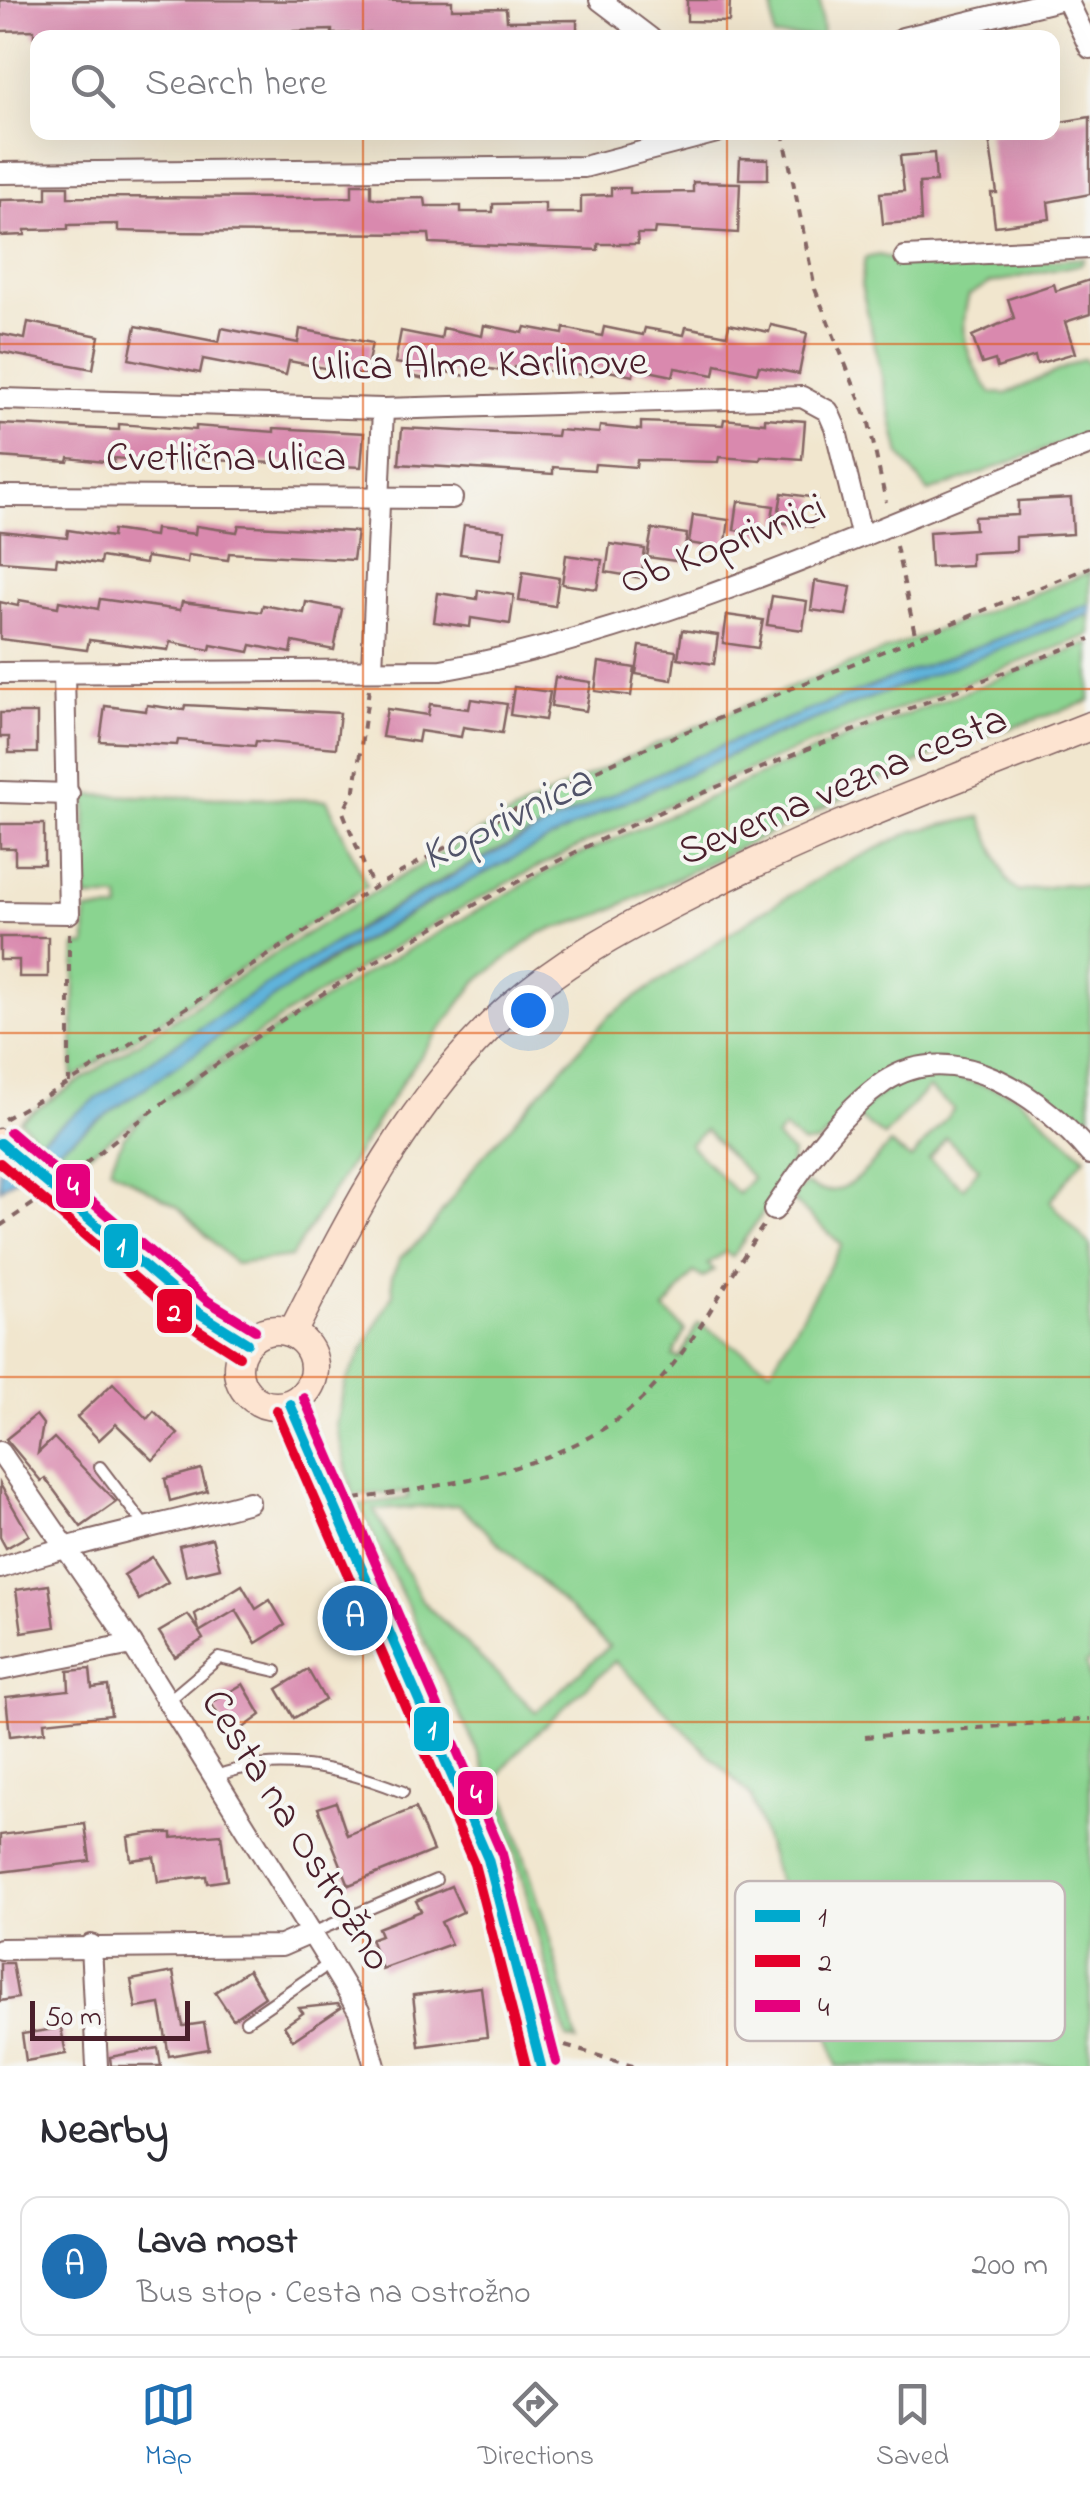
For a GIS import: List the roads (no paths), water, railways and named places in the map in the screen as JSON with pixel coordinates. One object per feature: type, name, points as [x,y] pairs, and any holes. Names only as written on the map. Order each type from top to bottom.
[{"type":"street","points":[[936,30],[1059,0]]},
{"type":"street","points":[[1067,0],[1090,48]]},
{"type":"street","points":[[609,3],[641,30]]},
{"type":"street","points":[[0,173],[584,166],[686,140]]},
{"type":"street","points":[[906,258],[1090,248]]},
{"type":"street","name":"Ulica Alme Karlinove","points":[[0,399],[382,409],[802,398],[828,411],[861,534]]},
{"type":"street","points":[[372,669],[382,409]]},
{"type":"street","name":"Ob Koprivnici","points":[[0,673],[441,670],[573,642],[1090,444]]},
{"type":"street","name":"Cvetlična ulica","points":[[0,496],[452,498]]},
{"type":"street","points":[[0,912],[69,913],[64,673]]},
{"type":"street","name":"Severna vezna cesta","points":[[292,1333],[358,1204],[419,1109],[505,1012],[597,943],[788,844],[1090,726]]},
{"type":"street","points":[[0,792],[69,794]]},
{"type":"street","points":[[774,1210],[848,1113],[886,1081],[913,1070],[942,1068],[1008,1083],[1034,1098],[1090,1154]]},
{"type":"street","points":[[2,1131],[55,1189],[199,1314],[246,1343]]},
{"type":"street","points":[[267,1330],[292,1333],[310,1349],[314,1375],[310,1387],[290,1404],[264,1405],[244,1389],[237,1366],[246,1343],[267,1330]]},
{"type":"street","points":[[290,1404],[488,1859],[541,2066]]},
{"type":"street","name":"Cesta na Ostrožno","points":[[0,1452],[132,1644],[330,1963],[359,2011],[376,2066]]},
{"type":"street","points":[[0,1568],[65,1546],[147,1530],[249,1502]]},
{"type":"street","points":[[0,1670],[132,1644]]},
{"type":"street","points":[[0,1949],[91,1945],[281,1946],[311,1933]]},
{"type":"street","points":[[91,1945],[98,2066]]},
{"type":"lane","points":[[100,1467],[147,1530]]},
{"type":"lane","points":[[167,1702],[219,1658],[276,1671]]},
{"type":"lane","points":[[214,1777],[259,1765],[309,1768],[353,1772],[403,1792]]},
{"type":"lane","points":[[311,1933],[436,1880]]},
{"type":"lane","points":[[246,2021],[330,1963]]},
{"type":"water","points":[[1090,604],[1090,614],[782,732],[611,808],[435,899],[325,962],[0,1189],[0,1169],[142,1067],[287,972],[437,884],[592,804],[714,749]]},
{"type":"place","name":"Lava most","points":[[355,1618]]},
{"type":"water label","name":"Koprivnica","points":[[507,820]]}]
